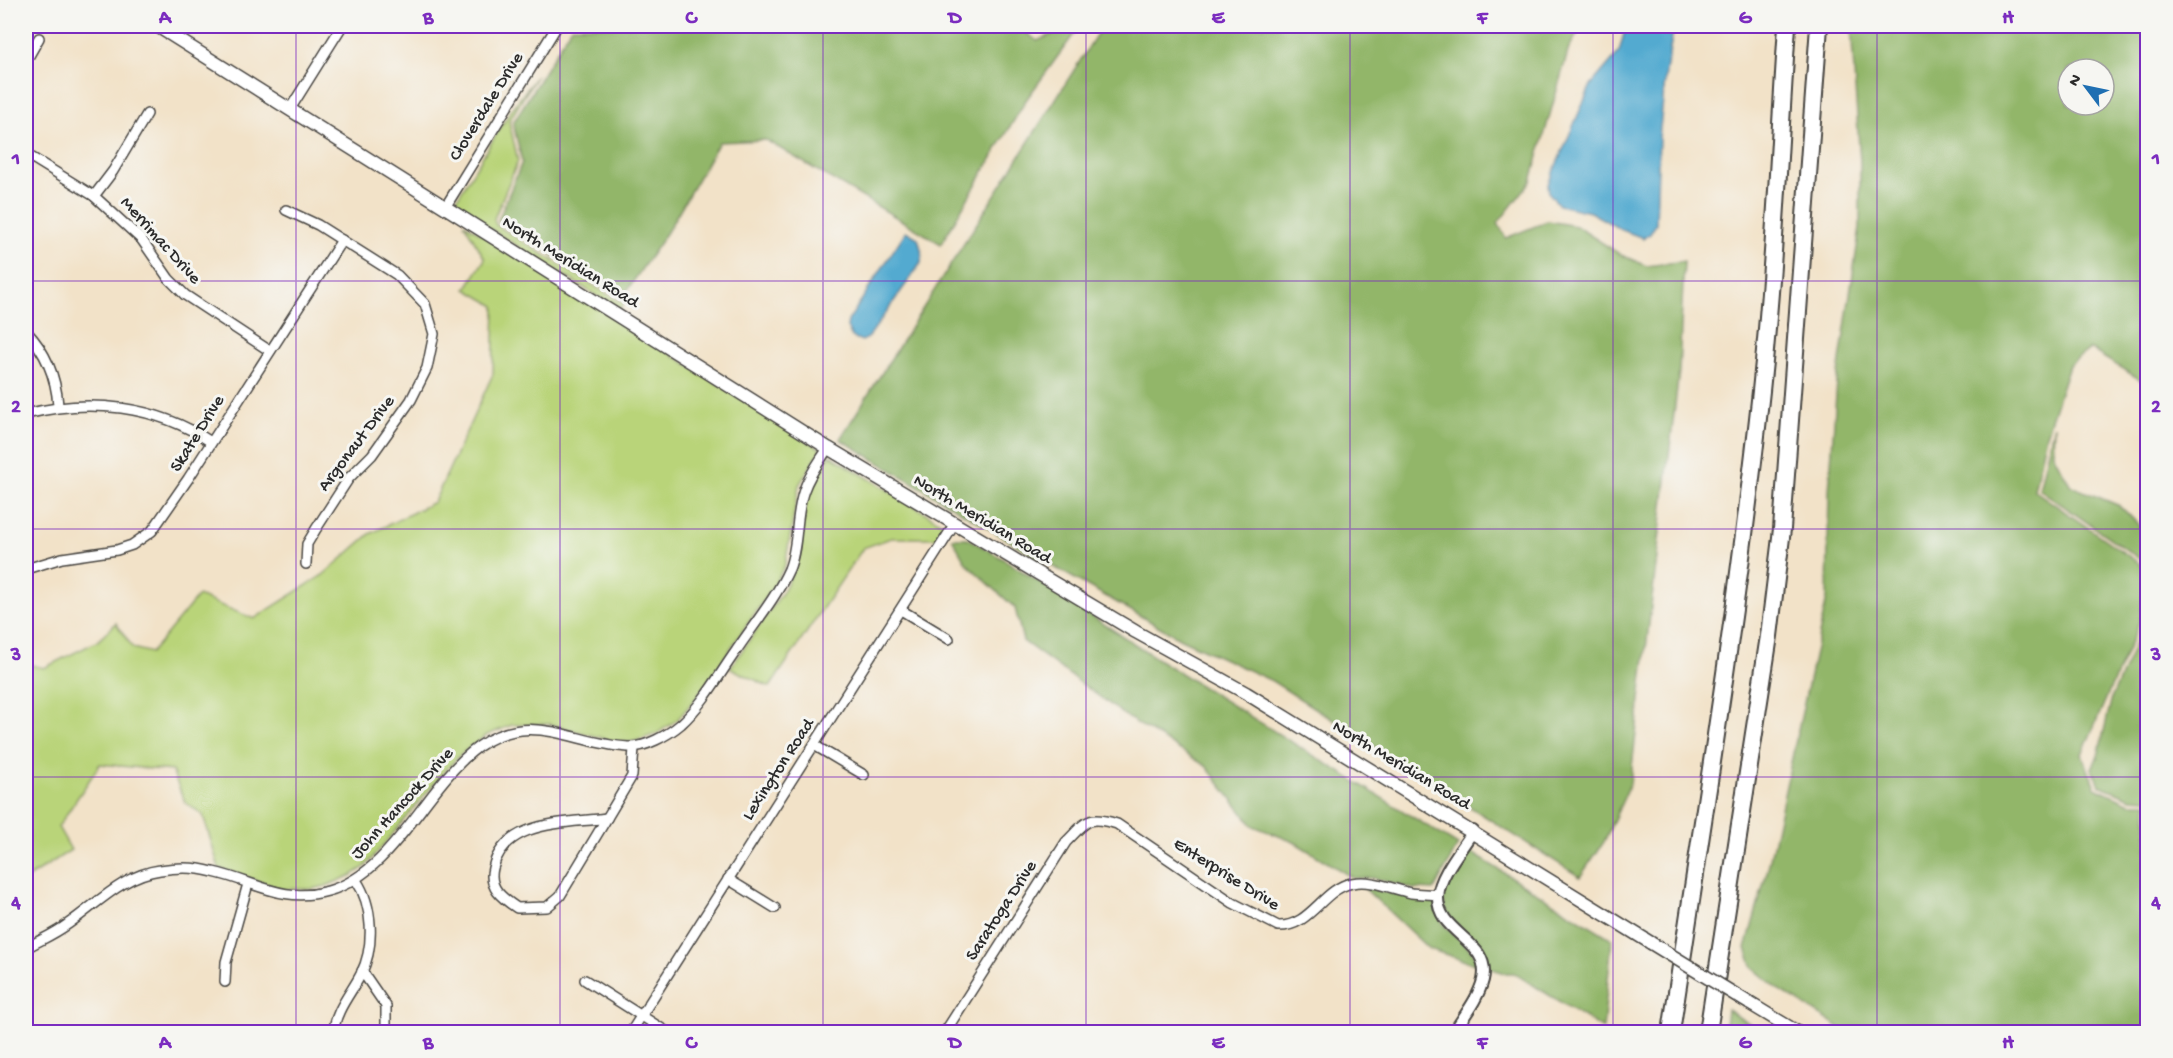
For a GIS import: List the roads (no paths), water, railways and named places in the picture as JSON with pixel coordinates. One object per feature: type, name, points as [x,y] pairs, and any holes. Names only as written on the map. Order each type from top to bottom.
[{"type":"highway","points":[[1671,1032],[1734,617],[1749,498],[1761,388],[1787,26]]},
{"type":"highway","points":[[1708,1032],[1769,636],[1782,529],[1819,26]]},
{"type":"main road","name":"North Meridian Road","points":[[157,26],[828,448],[954,525],[1246,693],[1797,1032]]},
{"type":"street","points":[[290,109],[342,26]]},
{"type":"street","name":"Cloverdale Drive","points":[[446,206],[557,26]]},
{"type":"street","points":[[26,61],[39,38]]},
{"type":"street","points":[[94,196],[113,171],[147,114]]},
{"type":"street","name":"Merrimac Drive","points":[[26,154],[94,196],[142,240],[169,279],[185,295],[270,351]]},
{"type":"street","name":"Argonaut Drive","points":[[286,210],[305,218],[397,275],[425,304],[434,334],[427,368],[411,400],[372,455],[349,478],[316,528],[307,544],[306,564]]},
{"type":"street","name":"Skate Drive","points":[[26,569],[62,558],[110,552],[140,541],[159,522],[342,240]]},
{"type":"street","points":[[26,331],[37,344],[51,370],[58,405]]},
{"type":"street","points":[[26,414],[58,405],[91,405],[139,411],[184,426],[211,442]]},
{"type":"street","points":[[607,818],[518,832],[504,844],[496,860],[492,884],[496,891],[517,908],[547,907],[560,897],[632,777],[634,748],[658,739],[681,724],[702,700],[778,590],[790,567],[803,491],[828,448]]},
{"type":"street","name":"Lexington Road","points":[[631,1032],[954,525]]},
{"type":"street","points":[[901,610],[950,639]]},
{"type":"street","name":"John Hancock Drive","points":[[26,948],[67,926],[111,890],[149,872],[196,869],[296,895],[328,891],[356,880],[369,870],[465,758],[490,739],[515,730],[550,729],[617,747],[634,748]]},
{"type":"street","points":[[814,745],[864,776]]},
{"type":"street","name":"Enterprise Drive","points":[[1098,818],[1117,824],[1233,903],[1278,926],[1302,920],[1327,897],[1351,883],[1372,883],[1414,893],[1438,895]]},
{"type":"street","name":"Saratoga Drive","points":[[945,1032],[1066,842],[1084,823],[1098,818]]},
{"type":"street","points":[[1454,1032],[1479,991],[1484,969],[1477,950],[1447,921],[1438,895],[1447,873],[1473,831]]},
{"type":"street","points":[[728,879],[775,908]]},
{"type":"street","points":[[334,1032],[335,1022],[362,971],[370,930],[365,896],[356,880]]},
{"type":"street","points":[[225,982],[226,962],[248,884]]},
{"type":"street","points":[[362,971],[386,1006],[386,1032]]},
{"type":"street","points":[[585,980],[667,1032]]},
{"type":"water","points":[[1626,26],[1674,26],[1666,71],[1659,138],[1656,224],[1650,234],[1643,238],[1622,230],[1590,212],[1559,205],[1549,193],[1548,184],[1591,85],[1619,52]]},
{"type":"water","points":[[906,231],[918,238],[922,253],[921,263],[868,338],[862,341],[852,337],[847,327],[848,321]]}]
